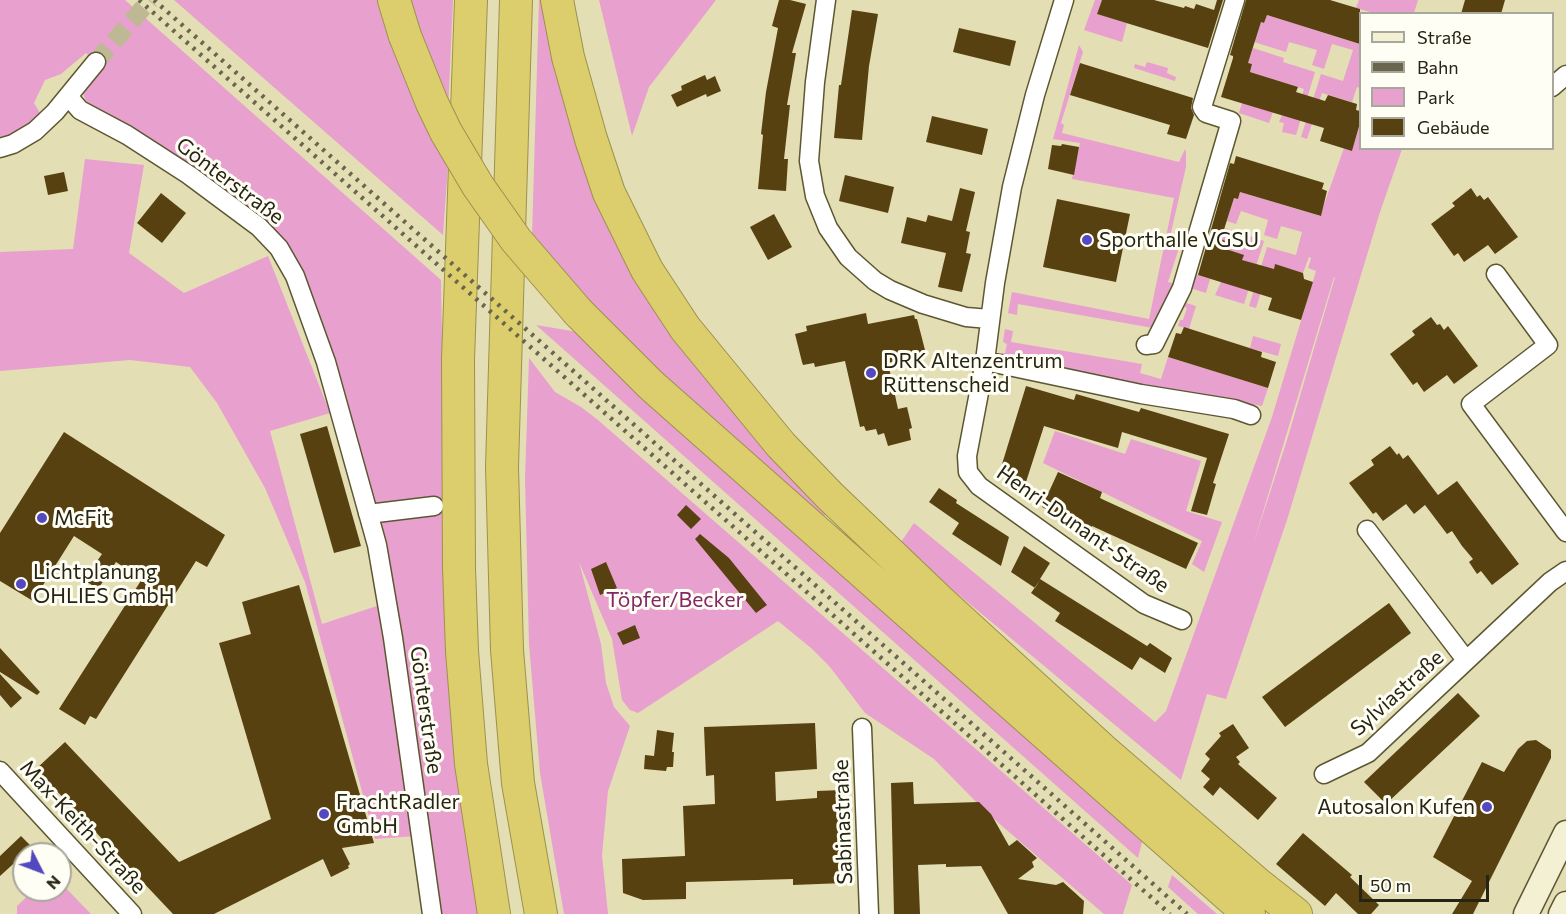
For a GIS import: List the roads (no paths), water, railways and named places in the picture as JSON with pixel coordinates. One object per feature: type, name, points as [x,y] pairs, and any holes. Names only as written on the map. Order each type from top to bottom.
[{"type":"highway","points":[[394,0],[405,36],[446,132],[478,186],[516,240],[578,312],[660,393],[1249,914]]},
{"type":"highway","points":[[471,0],[458,359],[459,568],[462,651],[471,764],[494,914]]},
{"type":"highway","points":[[516,0],[502,467],[503,513],[507,650],[518,783],[541,914]]},
{"type":"highway","points":[[557,0],[571,66],[609,193],[647,270],[685,328],[781,445],[940,601],[1103,750],[1296,914]]},
{"type":"main road","points":[[1526,914],[1566,832]]},
{"type":"main road","points":[[1561,914],[1566,904]]},
{"type":"street","points":[[826,0],[814,82],[809,161],[815,196],[828,228],[848,257],[890,290],[922,304],[966,317],[989,319]]},
{"type":"street","name":"Henri-Dunant-Straße","points":[[1064,0],[1025,131],[1012,187],[989,319],[985,361],[967,456],[968,472],[979,486],[1144,604],[1182,620]]},
{"type":"street","points":[[1146,345],[1154,344],[1182,288],[1231,121],[1206,113],[1202,107],[1235,0]]},
{"type":"street","points":[[0,148],[13,144],[35,131],[55,112],[96,62]]},
{"type":"street","points":[[1554,85],[1566,75]]},
{"type":"street","name":"Gönterstraße","points":[[68,96],[80,110],[127,135],[214,192],[259,226],[279,248],[295,276],[315,326],[377,545],[393,638],[432,914]]},
{"type":"street","points":[[1496,274],[1548,345],[1471,404],[1566,532]]},
{"type":"street","points":[[985,361],[1251,415]]},
{"type":"street","points":[[368,514],[434,506]]},
{"type":"street","name":"Sylviastraße","points":[[1367,530],[1466,660]]},
{"type":"street","name":"Sylviastraße","points":[[1324,774],[1368,753],[1550,582],[1566,571]]},
{"type":"street","name":"Sabinastraße","points":[[862,728],[869,914]]},
{"type":"street","name":"Max-Keith-Straße","points":[[0,771],[132,914]]},
{"type":"tunnel","points":[[96,62],[150,0]]},
{"type":"railway","points":[[139,0],[1170,914]]},
{"type":"railway","points":[[154,0],[1187,914]]},
{"type":"place","name":"Sporthalle VGSU","points":[[1087,240]]},
{"type":"place","name":"DRK Altenzentrum Rüttenscheid","points":[[871,373]]},
{"type":"place","name":"McFit","points":[[42,518]]},
{"type":"place","name":"Lichtplanung OHLIES GmbH","points":[[21,584]]},
{"type":"place","name":"Autosalon Kufen","points":[[1487,807]]},
{"type":"place","name":"FrachtRadler GmbH","points":[[324,814]]},
{"type":"park label","name":"Töpfer/Becker","points":[[675,600]]}]
